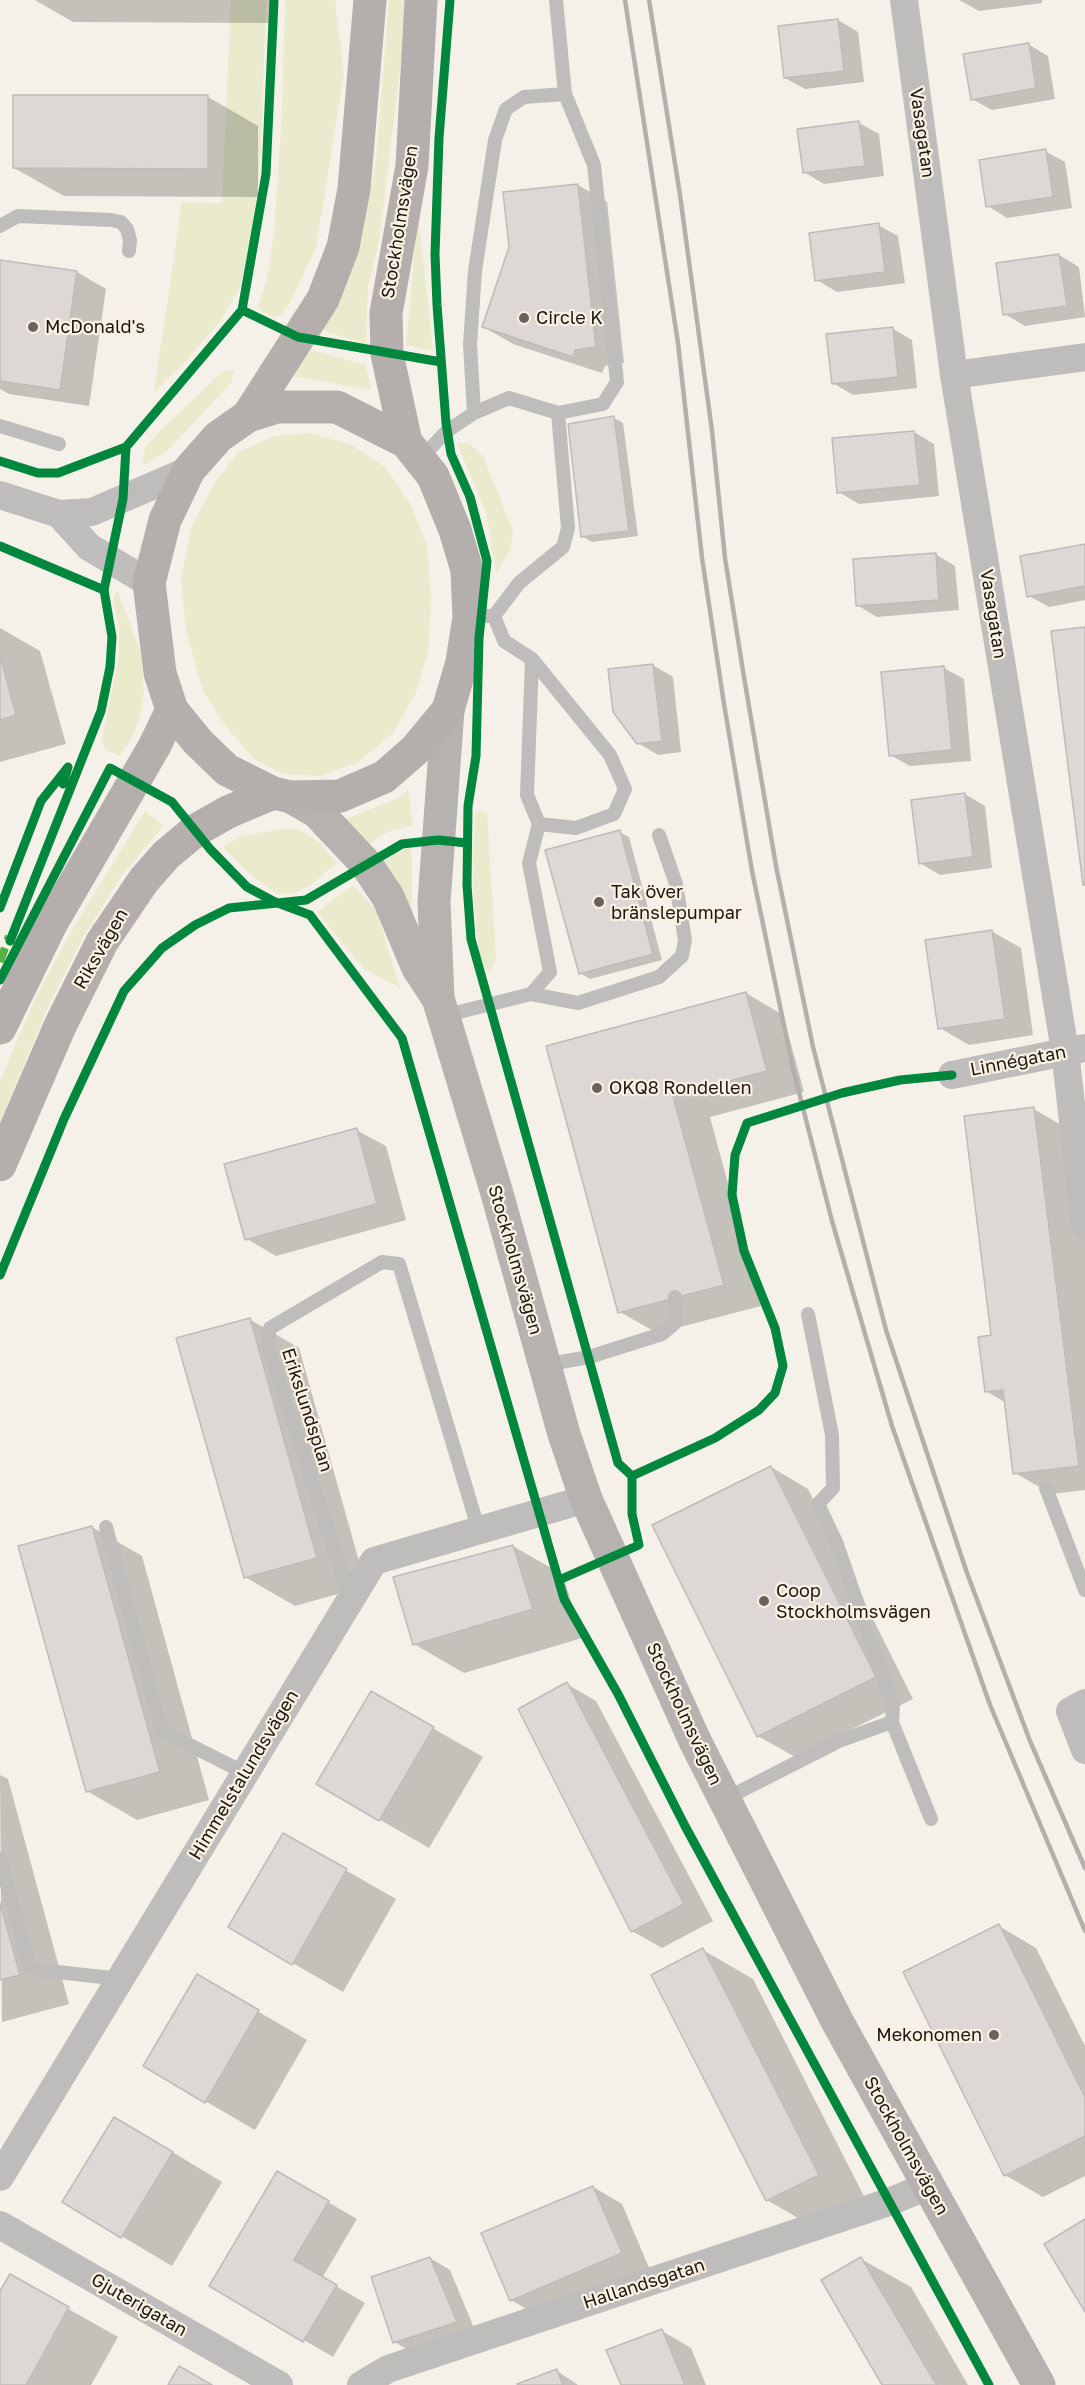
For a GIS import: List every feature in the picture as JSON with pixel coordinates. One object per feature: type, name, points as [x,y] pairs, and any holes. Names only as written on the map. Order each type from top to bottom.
[{"type":"highway","points":[[248,416],[323,299],[343,247],[354,189],[369,0]]},
{"type":"highway","name":"Stockholmsvägen","points":[[413,451],[387,354],[386,313],[412,166],[421,0]]},
{"type":"highway","points":[[277,407],[337,407],[413,451],[433,476],[455,530],[481,617],[462,662],[448,710],[415,750],[384,777],[340,796],[282,795],[227,770],[198,742],[172,710],[160,673],[149,583],[165,520],[189,470],[218,437],[248,416],[277,407]]},
{"type":"highway","points":[[0,1028],[51,924],[154,747],[172,710]]},
{"type":"highway","name":"Riksvägen","points":[[0,1165],[60,1026],[102,942],[144,880],[166,855],[196,831],[228,812],[282,795]]},
{"type":"main road","name":"Stockholmsvägen","points":[[440,1007],[435,902],[448,710]]},
{"type":"main road","name":"Stockholmsvägen","points":[[282,795],[317,812],[366,864],[387,897],[418,968],[440,1007],[544,1365],[586,1499],[695,1741],[837,2021],[1039,2385]]},
{"type":"street","name":"Vasagatan","points":[[904,0],[954,375],[1075,1050],[1085,1227]]},
{"type":"street","points":[[954,375],[1085,357]]},
{"type":"street","points":[[0,495],[59,514],[92,512],[189,470]]},
{"type":"street","points":[[59,514],[89,547],[149,583]]},
{"type":"street","name":"Linnégatan","points":[[952,1075],[1075,1050]]},
{"type":"street","name":"Himmelstalundsvägen","points":[[0,2177],[374,1562],[586,1499]]},
{"type":"street","points":[[1078,1707],[1085,1750]]},
{"type":"street","name":"Hallandsgatan","points":[[361,2385],[388,2369],[878,2206],[928,2186]]},
{"type":"street","name":"Gjuterigatan","points":[[0,2225],[279,2385]]},
{"type":"lane","points":[[413,451],[474,413],[509,398],[558,413],[603,404],[617,382],[594,165],[565,94],[555,0]]},
{"type":"lane","points":[[474,413],[470,344],[475,271],[495,140],[506,109],[524,97],[565,94]]},
{"type":"lane","points":[[0,226],[18,216],[111,220],[121,222],[127,229],[130,240],[129,251]]},
{"type":"lane","points":[[539,824],[576,828],[614,814],[625,789],[610,755],[532,659],[504,641],[481,617],[563,547],[568,528],[558,413]]},
{"type":"lane","points":[[0,426],[59,444]]},
{"type":"lane","points":[[531,994],[550,972],[529,863],[539,824],[527,795],[532,659]]},
{"type":"lane","points":[[440,1007],[531,994],[578,1003],[659,976],[682,956],[686,940],[676,884],[659,835]]},
{"type":"lane","name":"Erikslundsplan","points":[[351,1600],[267,1345],[270,1328],[382,1262],[399,1264],[479,1531]]},
{"type":"lane","points":[[544,1365],[589,1357],[662,1334],[675,1323],[675,1297]]},
{"type":"lane","points":[[808,1314],[832,1435],[833,1488],[818,1504],[836,1542],[894,1705],[892,1722],[931,1819]]},
{"type":"lane","points":[[1046,1488],[1085,1590]]},
{"type":"lane","points":[[106,1527],[162,1731],[245,1773]]},
{"type":"lane","points":[[724,1799],[839,1742],[892,1722]]},
{"type":"lane","points":[[0,1859],[28,1966],[39,1970],[121,1979]]},
{"type":"green space","points":[[231,0],[266,0],[261,150],[254,218],[243,282],[221,320],[185,362],[154,392],[182,202],[222,203]]},
{"type":"green space","points":[[285,0],[335,0],[344,74],[316,248],[291,301],[280,316],[272,317],[258,308],[267,279],[274,234],[282,112]]},
{"type":"green space","points":[[389,0],[404,0],[402,53],[379,241],[368,288],[366,344],[321,330],[350,275],[361,240],[376,162]]},
{"type":"green space","points":[[418,213],[424,265],[433,351],[406,345]]},
{"type":"green space","points":[[308,349],[366,365],[371,390],[292,376]]},
{"type":"green space","points":[[234,370],[232,382],[166,452],[142,466],[145,448],[158,433],[222,372]]},
{"type":"green space","points":[[309,433],[352,445],[386,468],[411,505],[427,546],[431,599],[428,652],[416,693],[393,733],[357,763],[319,776],[282,774],[254,759],[224,724],[203,691],[186,631],[181,577],[192,525],[215,482],[238,452],[274,436]]},
{"type":"green space","points":[[457,443],[469,443],[483,456],[513,531],[510,551],[496,573],[486,512]]},
{"type":"green space","points":[[117,590],[140,650],[144,690],[140,717],[131,740],[119,756],[105,749],[102,739],[119,656],[119,628],[113,600]]},
{"type":"green space","points":[[408,790],[413,825],[388,832],[366,845],[344,825],[348,818],[398,798]]},
{"type":"green space","points":[[145,811],[163,826],[120,878],[84,936],[50,1003],[0,1122],[0,1081],[36,997],[71,932]]},
{"type":"green space","points":[[476,811],[487,812],[496,960],[490,972],[480,962],[474,900],[473,851]]},
{"type":"green space","points":[[298,829],[319,842],[337,863],[311,885],[293,894],[277,894],[253,877],[223,847],[240,836]]},
{"type":"green space","points":[[411,847],[412,918],[381,864],[394,854]]},
{"type":"green space","points":[[353,885],[377,912],[400,988],[364,969],[317,912]]},
{"type":"building","points":[[838,19],[844,71],[784,78],[778,26]]},
{"type":"building","points":[[1029,43],[1036,88],[971,100],[963,54]]},
{"type":"building","points":[[13,95],[208,95],[208,169],[13,168]]},
{"type":"building","points":[[859,121],[865,166],[803,173],[797,129]]},
{"type":"building","points":[[1046,149],[1053,197],[986,207],[979,160]]},
{"type":"building","points":[[578,184],[596,347],[575,350],[573,357],[482,327],[509,247],[503,192]]},
{"type":"building","points":[[879,223],[885,272],[815,281],[809,233]]},
{"type":"building","points":[[1059,254],[1067,306],[1003,315],[996,263]]},
{"type":"building","points":[[0,260],[77,271],[60,390],[0,381]]},
{"type":"building","points":[[893,327],[898,377],[832,384],[826,334]]},
{"type":"building","points":[[614,416],[629,531],[581,537],[568,424]]},
{"type":"building","points":[[914,431],[920,485],[837,493],[832,438]]},
{"type":"building","points":[[1085,544],[1085,586],[1027,597],[1020,556]]},
{"type":"building","points":[[936,553],[939,600],[856,606],[853,559]]},
{"type":"building","points":[[1085,627],[1085,885],[1083,885],[1051,631]]},
{"type":"building","points":[[0,656],[16,715],[0,720]]},
{"type":"building","points":[[653,664],[662,741],[637,744],[613,712],[608,669]]},
{"type":"building","points":[[944,666],[952,750],[889,756],[881,672]]},
{"type":"building","points":[[965,793],[973,857],[919,864],[911,800]]},
{"type":"building","name":"Tak över bränslepumpar","points":[[620,830],[653,954],[579,974],[545,850]]},
{"type":"building","points":[[992,930],[1005,1019],[938,1029],[925,940]]},
{"type":"building","points":[[746,992],[767,1071],[673,1096],[724,1285],[618,1313],[546,1046]]},
{"type":"building","points":[[1034,1107],[1079,1466],[1013,1474],[1003,1390],[985,1392],[978,1337],[991,1335],[964,1116]]},
{"type":"building","points":[[357,1128],[377,1204],[245,1240],[224,1164]]},
{"type":"building","points":[[250,1318],[317,1558],[244,1578],[176,1338]]},
{"type":"building","name":"Coop Stockholmsvägen","points":[[771,1466],[876,1677],[757,1737],[652,1525]]},
{"type":"building","points":[[92,1526],[160,1772],[86,1792],[18,1546]]},
{"type":"building","points":[[513,1545],[533,1609],[413,1645],[393,1577]]},
{"type":"building","points":[[567,1682],[684,1904],[631,1932],[518,1709]]},
{"type":"building","points":[[371,1691],[434,1727],[379,1821],[316,1784]]},
{"type":"building","points":[[283,1833],[347,1869],[292,1965],[228,1927]]},
{"type":"building","points":[[0,1903],[20,1975],[0,1980]]},
{"type":"building","name":"Mekonomen","points":[[999,1924],[1085,2097],[1085,2136],[1004,2176],[903,1972]]},
{"type":"building","points":[[703,1948],[819,2175],[766,2201],[651,1975]]},
{"type":"building","points":[[197,1974],[259,2010],[205,2103],[143,2066]]},
{"type":"building","points":[[114,2117],[173,2152],[121,2238],[62,2202]]},
{"type":"building","points":[[277,2171],[329,2201],[294,2260],[337,2285],[303,2342],[209,2286]]},
{"type":"building","points":[[593,2186],[622,2253],[510,2301],[481,2233]]},
{"type":"building","points":[[1085,2219],[1085,2312],[1044,2244]]},
{"type":"building","points":[[430,2257],[457,2322],[393,2343],[371,2277]]},
{"type":"building","points":[[861,2257],[937,2385],[882,2385],[821,2280]]},
{"type":"building","points":[[10,2274],[69,2307],[26,2385],[0,2385],[0,2291]]},
{"type":"building","points":[[662,2329],[685,2385],[621,2385],[606,2350]]},
{"type":"building","points":[[179,2366],[212,2385],[168,2385]]},
{"type":"building","points":[[557,2369],[563,2385],[517,2384]]},
{"type":"railway","points":[[625,0],[678,343],[702,558],[724,704],[752,871],[793,1069],[832,1221],[892,1426],[990,1705],[1085,1931]]},
{"type":"railway","points":[[649,0],[680,195],[712,431],[725,558],[776,866],[813,1047],[886,1330],[967,1573],[1030,1741],[1085,1868]]},
{"type":"marked path","points":[[0,962],[9,936]]},
{"type":"cycle path","points":[[0,461],[38,473],[58,473],[126,447],[242,310],[266,174],[274,0]]},
{"type":"cycle path","points":[[450,0],[439,138],[435,254],[437,305],[446,423],[451,454],[470,497],[487,561],[479,638],[476,756],[468,806],[467,885],[471,939],[618,1463],[632,1476],[715,1438],[759,1410],[775,1393],[783,1366],[775,1328],[744,1251],[732,1195],[735,1155],[747,1123],[842,1093],[900,1080],[952,1075]]},
{"type":"cycle path","points":[[242,310],[298,337],[441,362]]},
{"type":"cycle path","points":[[10,941],[101,711],[110,667],[112,637],[104,590],[123,499],[126,447]]},
{"type":"cycle path","points":[[0,546],[104,590]]},
{"type":"cycle path","points":[[0,908],[41,801],[68,767],[63,784]]},
{"type":"cycle path","points":[[0,980],[110,768],[172,802],[210,849],[247,887],[275,902],[310,915],[402,1038],[564,1599],[618,1694],[685,1826],[989,2385]]},
{"type":"cycle path","points":[[0,1275],[64,1119],[124,991],[162,948],[195,925],[229,908],[306,900],[402,844],[438,840],[467,843]]},
{"type":"cycle path","points":[[559,1580],[639,1545],[632,1514],[632,1476]]},
{"type":"place","name":"Circle K","points":[[524,318]]},
{"type":"place","name":"McDonald's","points":[[33,327]]},
{"type":"place","name":"Tak över bränslepumpar","points":[[599,902]]},
{"type":"place","name":"OKQ8 Rondellen","points":[[597,1088]]},
{"type":"place","name":"Coop Stockholmsvägen","points":[[764,1601]]},
{"type":"place","name":"Mekonomen","points":[[994,2035]]}]
